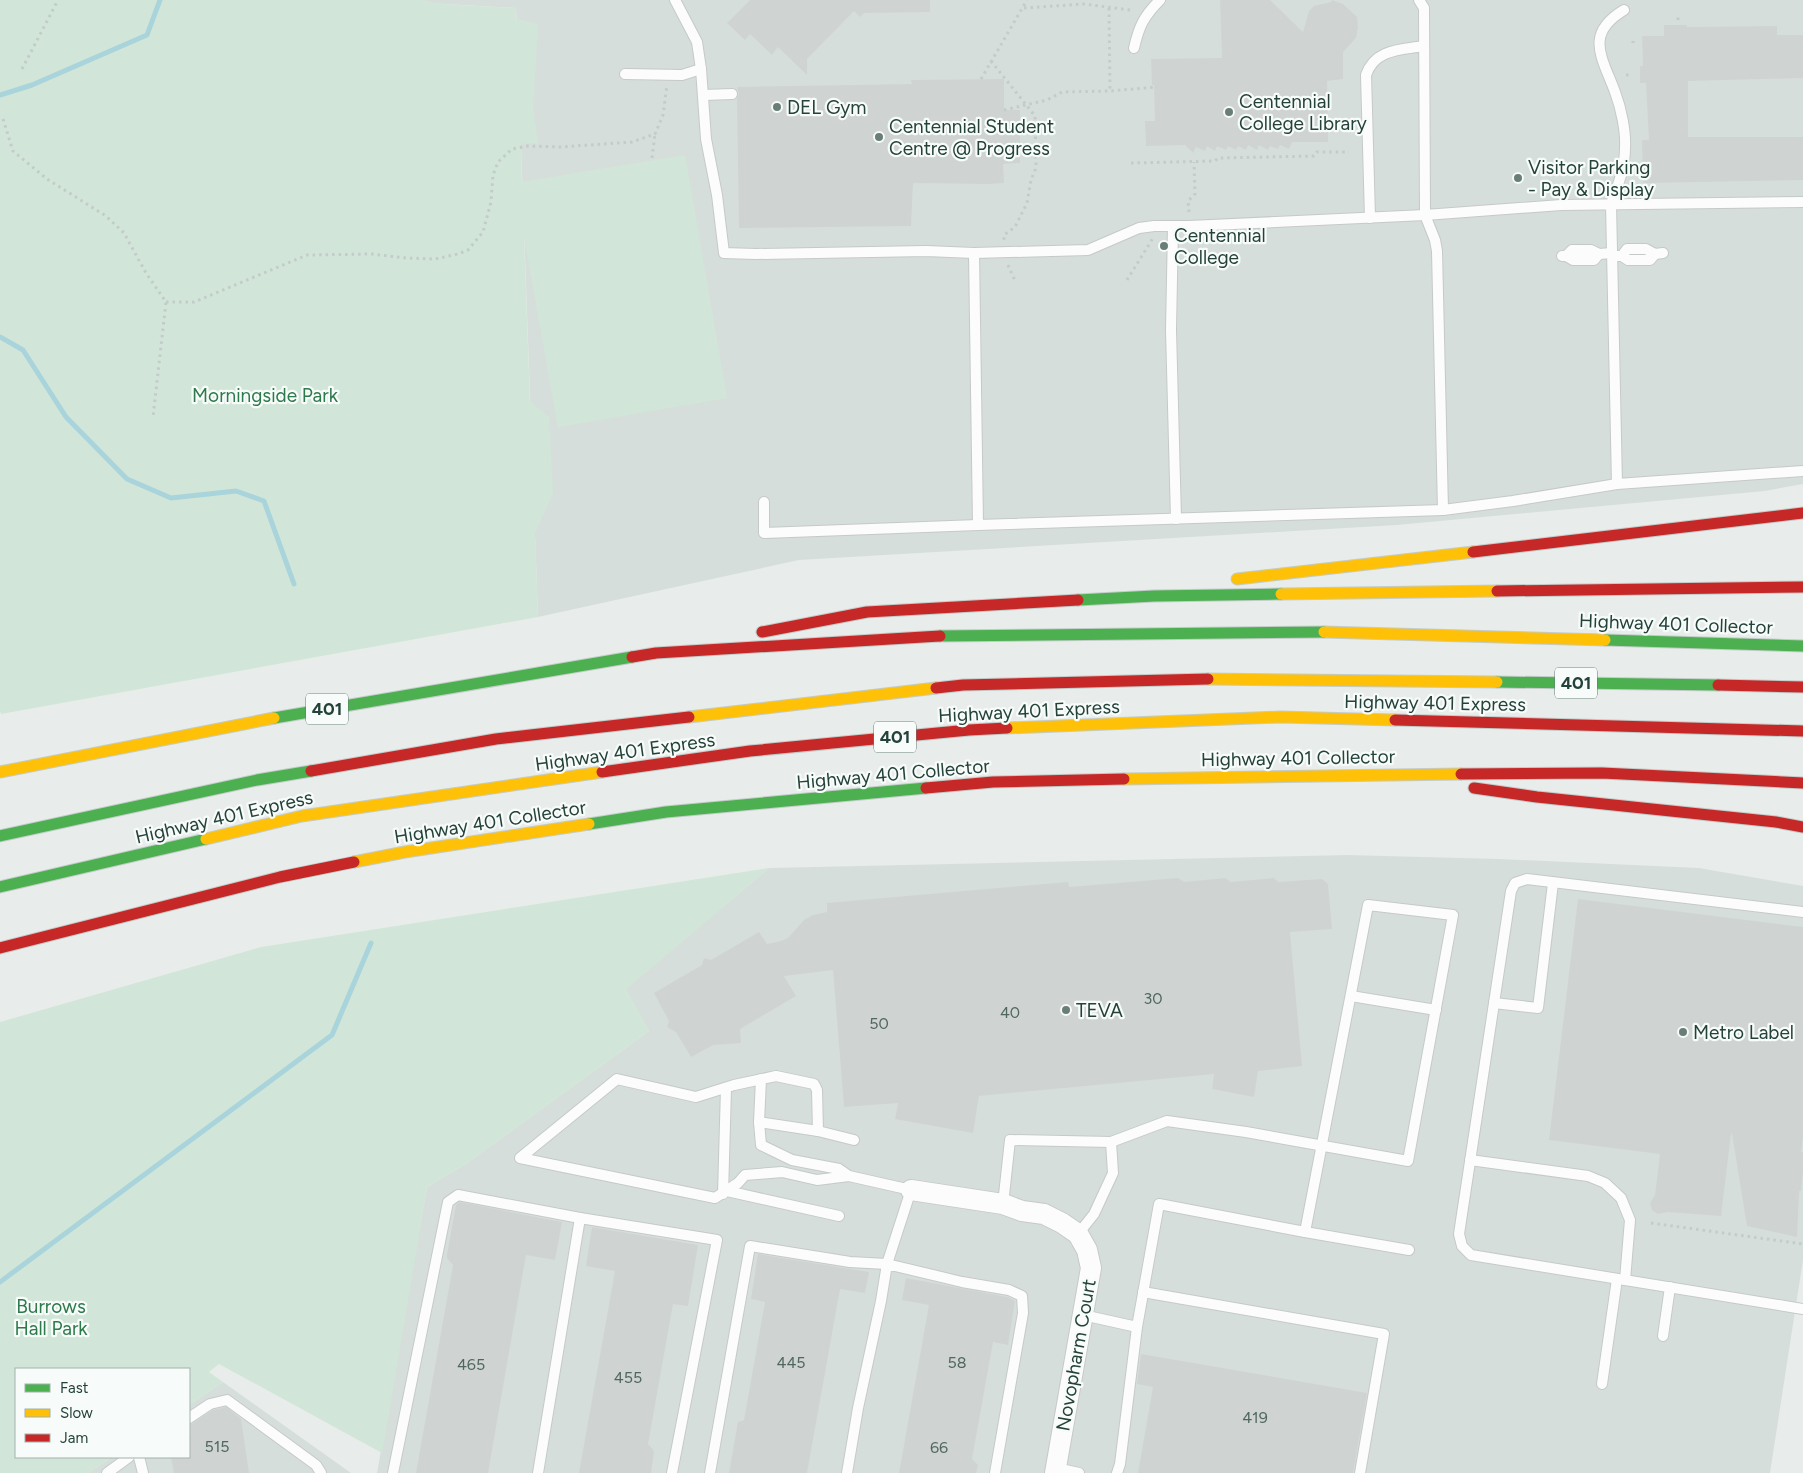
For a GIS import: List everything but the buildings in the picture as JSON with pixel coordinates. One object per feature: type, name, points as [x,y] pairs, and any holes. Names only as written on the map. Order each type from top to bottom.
[{"type":"highway","points":[[1225,580],[1420,559],[1543,542],[1803,513]]},
{"type":"highway","points":[[1154,596],[1207,583]]},
{"type":"highway","points":[[656,653],[867,612],[1154,596],[1803,587]]},
{"type":"highway","name":"Highway 401 Collector","points":[[0,772],[301,714],[656,653],[954,635],[1303,631],[1803,646]]},
{"type":"highway","name":"Highway 401 Express","points":[[0,836],[257,780],[496,739],[963,685],[1207,680],[1607,683],[1803,687]]},
{"type":"highway","name":"Highway 401 Express","points":[[0,887],[302,816],[750,751],[969,730],[1280,717],[1640,725],[1803,731]]},
{"type":"highway","points":[[1379,774],[1537,797],[1776,822],[1803,827]]},
{"type":"highway","name":"Highway 401 Collector","points":[[0,948],[280,876],[405,852],[666,812],[992,782],[1379,774],[1602,774],[1803,782]]},
{"type":"street","points":[[911,1190],[1003,1204],[1022,1211],[1044,1214],[1078,1234]]},
{"type":"street","name":"Novopharm Court","points":[[1055,1471],[1091,1268],[1087,1250],[1078,1234]]},
{"type":"lane","points":[[675,0],[697,42],[706,139],[717,194],[724,253],[926,251],[974,253],[1088,250],[1138,228],[1154,226],[1172,227],[1370,218],[1561,205],[1803,202]]},
{"type":"lane","points":[[1134,48],[1138,28],[1160,0]]},
{"type":"lane","points":[[1419,0],[1424,8],[1425,215],[1435,240],[1437,251],[1443,510]]},
{"type":"lane","points":[[1618,484],[1616,255],[1611,204],[1621,175],[1626,148],[1615,93],[1600,55],[1600,37],[1605,24],[1624,10]]},
{"type":"lane","points":[[1370,218],[1366,75],[1370,64],[1381,54],[1424,46]]},
{"type":"lane","points":[[625,74],[682,75],[701,69]]},
{"type":"lane","points":[[703,95],[732,94]]},
{"type":"lane","points":[[1172,227],[1172,374],[1176,519]]},
{"type":"lane","points":[[1564,256],[1572,250],[1591,250],[1599,254],[1616,255],[1627,250],[1646,249],[1659,253]]},
{"type":"lane","points":[[974,253],[978,525]]},
{"type":"lane","points":[[764,502],[764,533],[1443,510],[1618,484],[1803,471]]},
{"type":"lane","points":[[1803,912],[1527,879],[1515,883],[1511,891],[1459,1234],[1462,1246],[1471,1255],[1803,1309]]},
{"type":"lane","points":[[1494,1003],[1538,1008],[1554,883]]},
{"type":"lane","points":[[1003,1204],[1010,1140],[1111,1142],[1167,1121],[1246,1132],[1322,1146],[1408,1162],[1453,915],[1368,905],[1350,996],[1322,1146],[1305,1232]]},
{"type":"lane","points":[[1350,996],[1436,1010]]},
{"type":"lane","points":[[818,1131],[817,1090],[814,1084],[776,1076],[696,1097],[617,1079],[520,1158],[715,1198],[738,1183],[745,1175],[782,1172],[817,1180],[849,1176],[911,1190],[887,1264],[847,1473]]},
{"type":"lane","points":[[761,1079],[759,1122],[761,1145],[792,1160],[839,1169],[849,1176]]},
{"type":"lane","points":[[725,1192],[726,1088]]},
{"type":"lane","points":[[759,1122],[818,1131],[854,1140]]},
{"type":"lane","points":[[1078,1234],[1094,1214],[1113,1173],[1111,1142]]},
{"type":"lane","points":[[1470,1160],[1588,1176],[1605,1182],[1621,1198],[1630,1220],[1602,1384]]},
{"type":"lane","points":[[725,1192],[839,1216]]},
{"type":"lane","points":[[392,1473],[448,1202],[458,1195],[580,1218],[717,1240],[672,1473]]},
{"type":"lane","points":[[1117,1473],[1120,1464],[1137,1327],[1159,1204],[1409,1250]]},
{"type":"lane","points":[[538,1473],[580,1218]]},
{"type":"lane","points":[[710,1473],[750,1246],[850,1262],[887,1264],[962,1282],[1009,1290],[1022,1296],[1023,1313],[996,1473]]},
{"type":"lane","points":[[1663,1336],[1670,1287]]},
{"type":"lane","points":[[1143,1292],[1384,1334],[1360,1473]]},
{"type":"lane","points":[[1083,1315],[1137,1327]]},
{"type":"lane","points":[[190,1417],[210,1404],[228,1400],[316,1465],[321,1473]]},
{"type":"lane","points":[[106,1473],[128,1458]]},
{"type":"lane","points":[[139,1458],[143,1473]]},
{"type":"lane","points":[[1055,1471],[1080,1473]]},
{"type":"path","points":[[22,69],[58,0]]},
{"type":"path","points":[[981,79],[1027,0]]},
{"type":"path","points":[[1024,8],[1084,4],[1130,10]]},
{"type":"path","points":[[1109,8],[1110,91]]},
{"type":"path","points":[[991,61],[1035,116],[1036,168],[1031,180],[1027,203],[1015,227],[1004,235],[1004,252],[1016,283]]},
{"type":"path","points":[[652,158],[655,134],[663,115],[668,75]]},
{"type":"path","points":[[1004,110],[1047,100],[1062,92],[1110,91],[1157,87]]},
{"type":"path","points":[[3,119],[13,151],[47,178],[106,216],[124,233],[146,273],[166,302],[152,417]]},
{"type":"path","points":[[166,302],[194,302],[307,255],[372,254],[406,258],[435,258],[468,250],[483,232],[491,202],[493,175],[498,162],[512,149],[528,146],[561,147],[632,142],[655,134]]},
{"type":"path","points":[[1131,163],[1215,161],[1218,158],[1314,156],[1317,152],[1349,152]]},
{"type":"path","points":[[1189,212],[1188,201],[1195,194],[1194,162]]},
{"type":"path","points":[[1127,280],[1154,236]]},
{"type":"path","points":[[1651,1222],[1803,1244]]},
{"type":"shaded area","name":"Centennial College","points":[[392,0],[1803,0],[1803,484],[1765,491],[1397,525],[799,560],[538,617],[516,8]]},
{"type":"shaded area","points":[[1347,855],[1500,859],[1699,868],[1803,886],[1803,1260],[1770,1473],[377,1473],[427,1187],[467,1163],[649,1031],[625,989],[769,868]]},
{"type":"shaded area","points":[[223,1382],[351,1473],[88,1473],[110,1458],[190,1458],[190,1404]]},
{"type":"green space","name":"Morningside Park","points":[[0,0],[422,0],[442,4],[516,8],[516,19],[538,24],[533,110],[538,143],[521,144],[522,182],[685,155],[727,398],[558,427],[524,236],[530,402],[549,417],[553,493],[535,533],[538,617],[1,714]]},
{"type":"green space","name":"Burrows Hall Park","points":[[769,868],[626,989],[649,1031],[467,1163],[427,1187],[382,1453],[219,1364],[209,1372],[223,1382],[190,1404],[190,1368],[15,1368],[15,1458],[110,1458],[88,1473],[0,1473],[0,1022],[261,947]]},
{"type":"waterway","points":[[0,95],[32,85],[147,35],[160,0]]},
{"type":"waterway","points":[[0,337],[23,350],[66,417],[127,479],[171,498],[236,491],[264,501],[294,584]]},
{"type":"waterway","points":[[0,1282],[332,1035],[371,943]]},
{"type":"traffic: fast","points":[[1078,600],[1154,596],[1281,594]]},
{"type":"traffic: fast","points":[[940,636],[1324,632]]},
{"type":"traffic: fast","points":[[1605,640],[1803,646]]},
{"type":"traffic: fast","points":[[274,718],[632,657]]},
{"type":"traffic: fast","points":[[1497,682],[1718,685]]},
{"type":"traffic: fast","points":[[0,836],[257,780],[311,771]]},
{"type":"traffic: fast","points":[[589,824],[666,812],[926,788]]},
{"type":"traffic: fast","points":[[0,887],[206,839]]},
{"type":"traffic: slow","points":[[1237,579],[1473,552]]},
{"type":"traffic: slow","points":[[1281,594],[1497,591]]},
{"type":"traffic: slow","points":[[1324,632],[1605,640]]},
{"type":"traffic: slow","points":[[1208,679],[1497,682]]},
{"type":"traffic: slow","points":[[689,717],[936,688]]},
{"type":"traffic: slow","points":[[1007,728],[1280,717],[1395,720]]},
{"type":"traffic: slow","points":[[0,772],[274,718]]},
{"type":"traffic: slow","points":[[206,839],[302,816],[602,772]]},
{"type":"traffic: slow","points":[[1124,779],[1461,774]]},
{"type":"traffic: slow","points":[[354,862],[405,852],[589,824]]},
{"type":"traffic: jam","points":[[1473,552],[1803,513]]},
{"type":"traffic: jam","points":[[1497,591],[1803,587]]},
{"type":"traffic: jam","points":[[762,632],[867,612],[1078,600]]},
{"type":"traffic: jam","points":[[632,657],[656,653],[940,636]]},
{"type":"traffic: jam","points":[[936,688],[963,685],[1208,679]]},
{"type":"traffic: jam","points":[[1718,685],[1803,687]]},
{"type":"traffic: jam","points":[[311,771],[496,739],[689,717]]},
{"type":"traffic: jam","points":[[1395,720],[1803,731]]},
{"type":"traffic: jam","points":[[602,772],[750,751],[1007,728]]},
{"type":"traffic: jam","points":[[1461,774],[1602,773],[1803,783]]},
{"type":"traffic: jam","points":[[926,788],[993,782],[1124,779]]},
{"type":"traffic: jam","points":[[1474,788],[1537,797],[1776,822],[1803,827]]},
{"type":"traffic: jam","points":[[0,948],[280,877],[354,862]]},
{"type":"place","name":"DEL Gym","points":[[777,107]]},
{"type":"place","name":"Centennial College Library","points":[[1229,112]]},
{"type":"place","name":"Centennial Student Centre @ Progress","points":[[879,137]]},
{"type":"place","name":"Visitor Parking - Pay & Display","points":[[1518,178]]},
{"type":"place","name":"Centennial College","points":[[1164,246]]},
{"type":"place","name":"TEVA","points":[[1066,1010]]},
{"type":"place","name":"Metro Label","points":[[1683,1032]]}]
